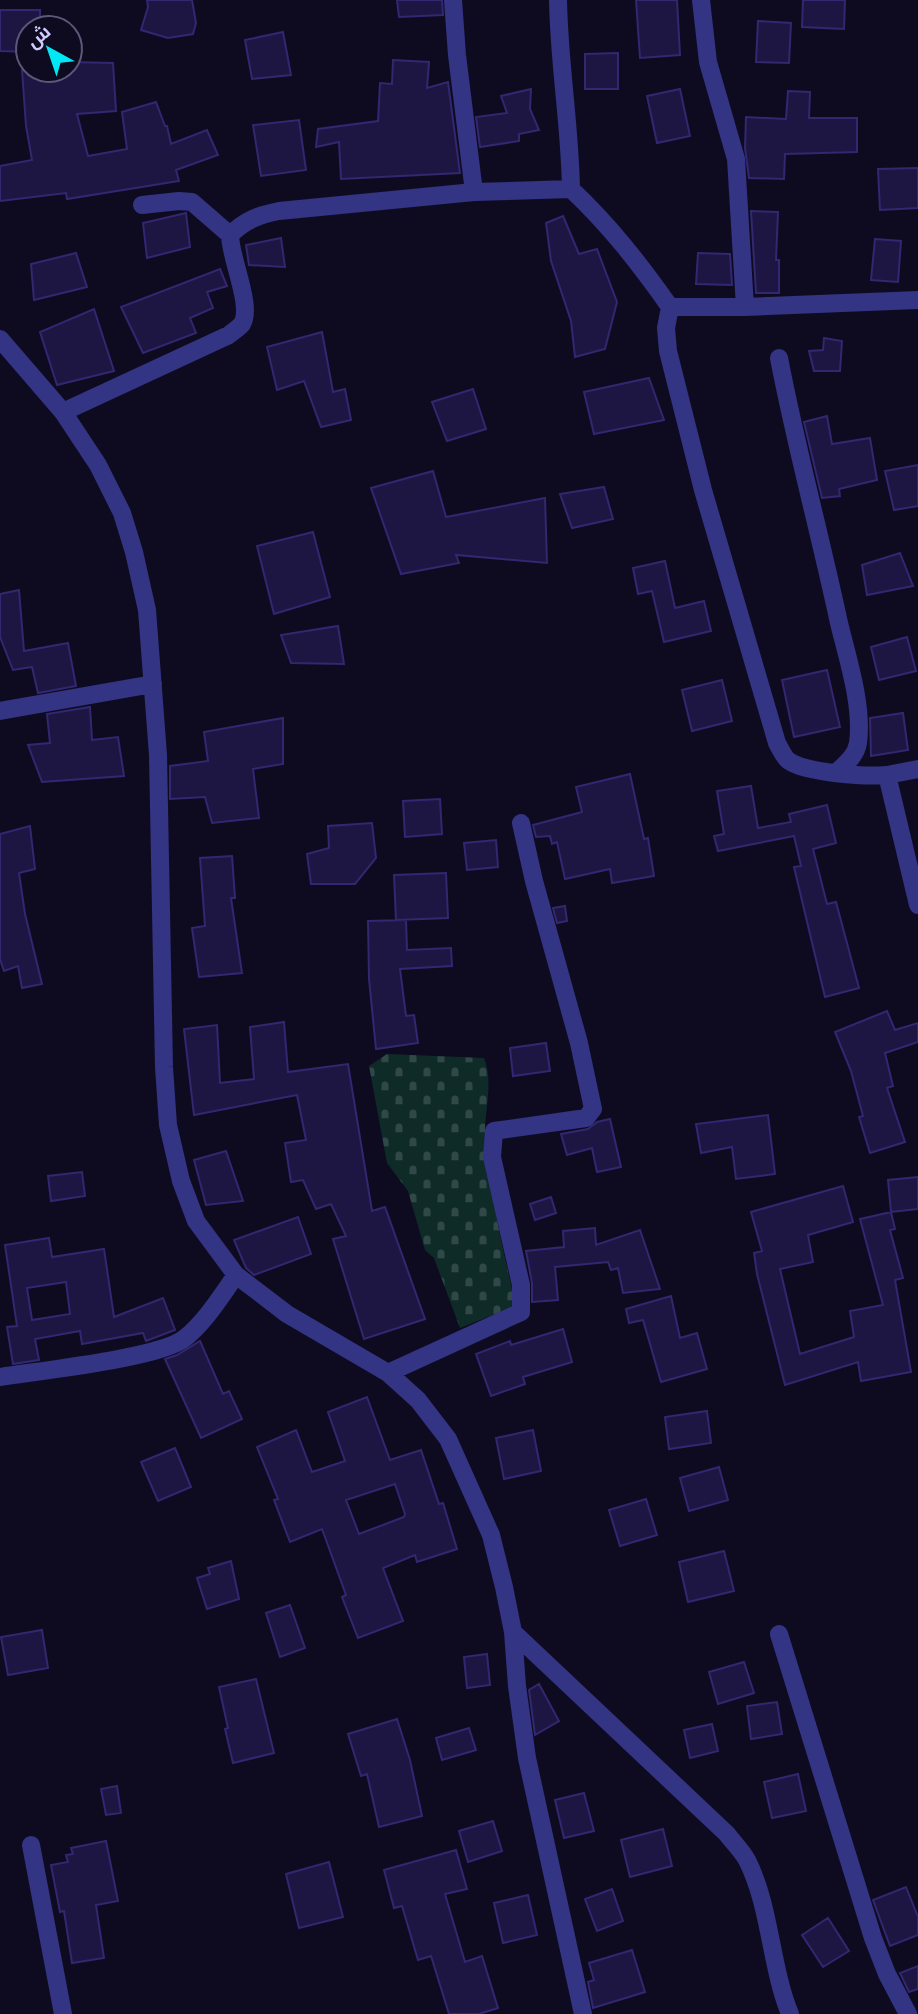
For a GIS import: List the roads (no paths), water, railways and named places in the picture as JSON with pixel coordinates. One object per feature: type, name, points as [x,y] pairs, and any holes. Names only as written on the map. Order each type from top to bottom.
[{"type":"street","points":[[453,0],[474,192]]},
{"type":"street","points":[[558,0],[558,38],[571,189]]},
{"type":"street","points":[[701,0],[708,62],[736,159],[745,307]]},
{"type":"street","points":[[230,235],[256,216],[279,211],[474,192],[571,189],[630,250],[670,307],[666,328],[668,351],[703,490],[777,743],[788,761],[807,768],[867,777],[918,769]]},
{"type":"street","points":[[63,412],[229,335],[242,324],[245,307],[230,247],[230,235],[192,202],[142,205]]},
{"type":"street","points":[[670,307],[745,307],[918,300]]},
{"type":"street","points":[[0,339],[63,412],[97,465],[122,513],[148,610],[158,755],[164,1067],[168,1125],[181,1181],[196,1220],[236,1275],[287,1314],[388,1373],[418,1400],[448,1439],[491,1535],[513,1632],[527,1758],[583,2014]]},
{"type":"street","points":[[779,358],[792,425],[856,696],[856,751],[836,772]]},
{"type":"street","points":[[0,711],[153,684]]},
{"type":"street","points":[[887,775],[918,905]]},
{"type":"street","points":[[388,1373],[521,1312],[521,1285],[492,1157],[494,1131],[586,1118],[593,1109],[579,1043],[534,881],[521,823]]},
{"type":"street","points":[[0,1377],[152,1352],[184,1340],[204,1319],[236,1275]]},
{"type":"street","points":[[513,1632],[727,1834],[746,1858],[759,1891],[782,1995],[790,2014]]},
{"type":"street","points":[[779,1634],[873,1938],[908,2014]]},
{"type":"street","points":[[31,1845],[63,2014]]}]
